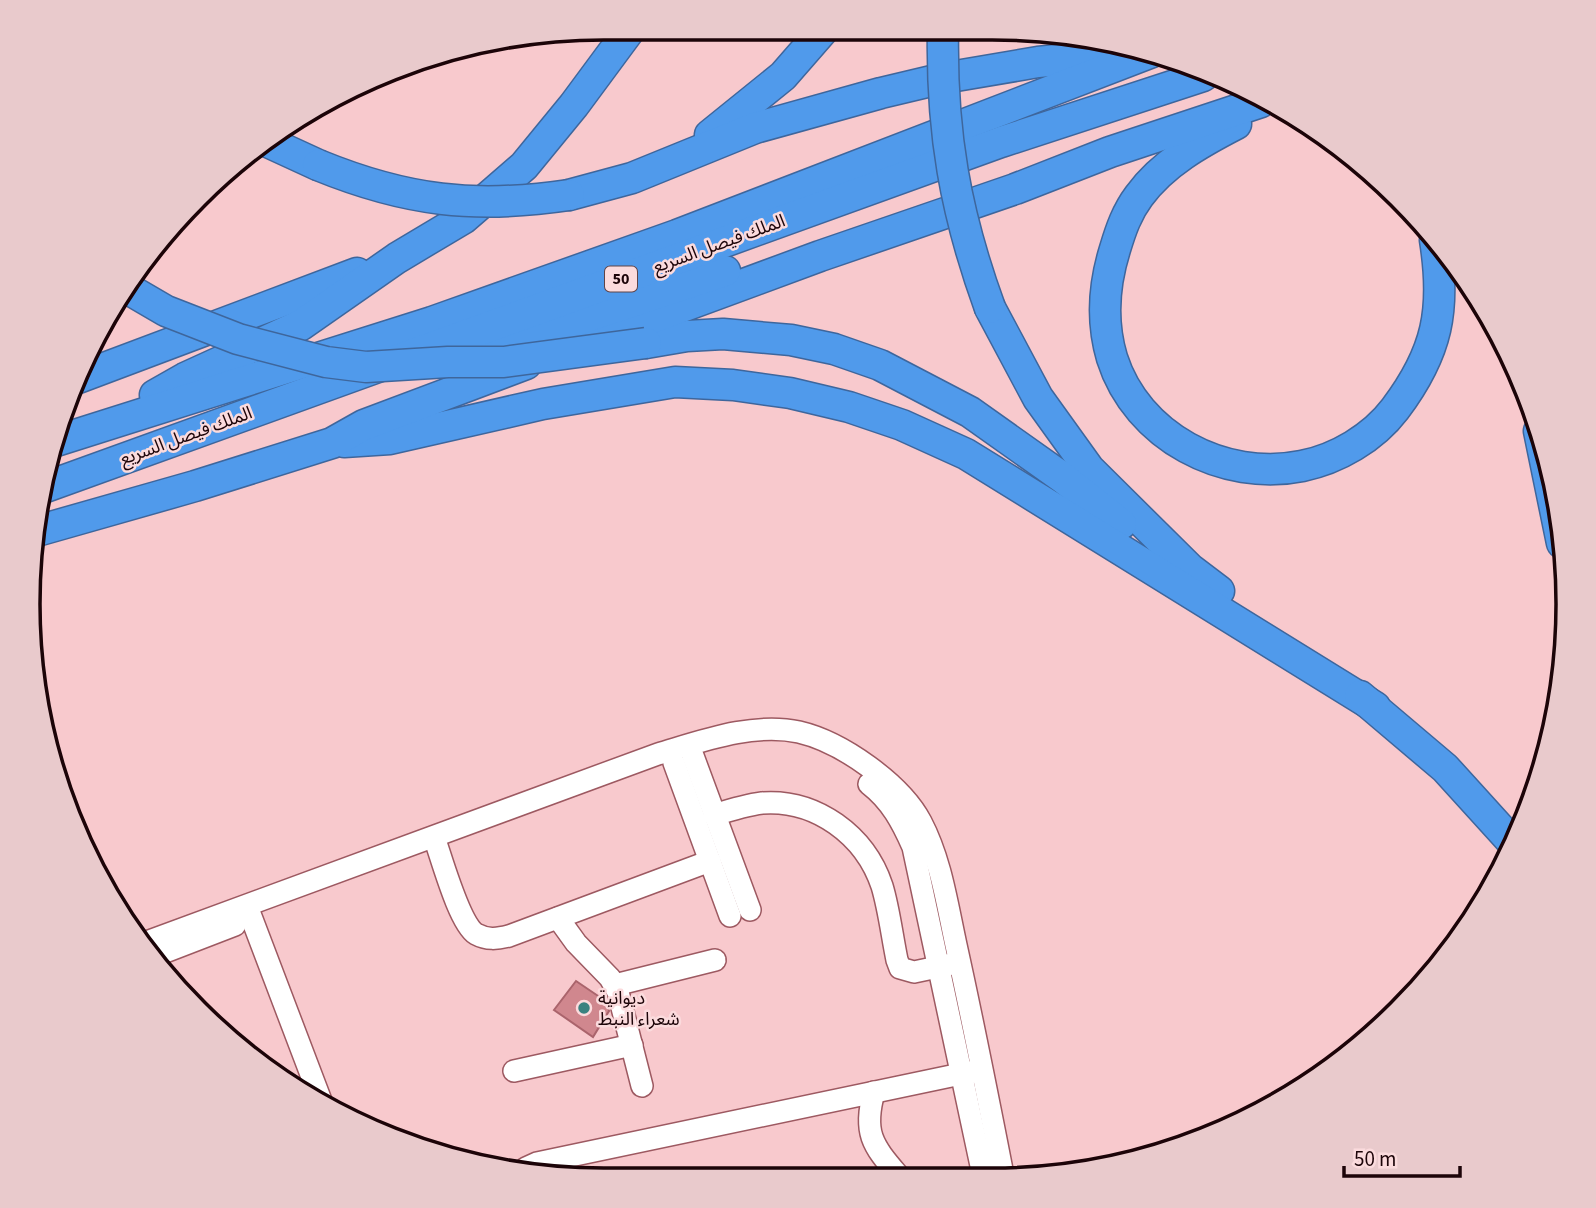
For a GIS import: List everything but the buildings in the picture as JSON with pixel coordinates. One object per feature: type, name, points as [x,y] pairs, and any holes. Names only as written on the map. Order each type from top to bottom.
[{"type":"highway","points":[[103,425],[185,378],[301,326],[397,258],[464,218],[524,166],[622,40]]},
{"type":"highway","points":[[675,160],[734,118],[783,76],[814,40]]},
{"type":"highway","points":[[943,40],[945,122],[951,170],[971,252],[990,309],[1038,398],[1089,469],[1190,569],[1375,707],[1446,768],[1506,835]]},
{"type":"highway","points":[[276,146],[318,166],[378,188],[441,200],[505,202],[569,195],[610,186],[755,128],[818,109],[944,78],[1038,62],[1131,57]]},
{"type":"highway","name":"الملك فيصل السريع","points":[[65,438],[374,341],[664,240],[1136,59]]},
{"type":"highway","name":"الملك فيصل السريع","points":[[53,484],[1001,142],[1196,79]]},
{"type":"highway","points":[[448,362],[691,282],[1039,162],[1112,129],[1198,79]]},
{"type":"highway","points":[[45,529],[332,443],[364,425],[474,383],[1110,152],[1253,105]]},
{"type":"highway","points":[[1263,110],[1182,155],[1140,194],[1119,232],[1105,290],[1107,332],[1112,357],[1132,397],[1146,416],[1163,431],[1208,458],[1227,465],[1265,470],[1311,464],[1331,457],[1360,441],[1384,422],[1402,399],[1414,382],[1429,349],[1440,303],[1437,259]]},
{"type":"highway","points":[[90,374],[397,258]]},
{"type":"highway","points":[[134,292],[166,311],[238,339],[326,362],[366,367],[504,362],[646,344],[687,336],[723,334],[791,340],[834,349],[880,365],[970,412],[1063,478],[1168,565],[1190,569]]},
{"type":"highway","points":[[332,443],[390,439],[543,404],[675,382],[733,385],[790,393],[849,407],[902,425],[967,454],[1375,707]]},
{"type":"street","points":[[436,844],[658,754],[740,732],[799,732],[843,751],[871,769],[900,793],[920,820],[933,849],[950,964],[972,1072],[1001,1168]]},
{"type":"street","points":[[152,941],[249,912],[436,844],[683,760],[736,745],[789,744],[846,768],[883,794],[901,820],[913,847],[950,964]]},
{"type":"street","points":[[683,760],[714,815],[720,870]]},
{"type":"street","points":[[683,760],[720,870],[740,913]]},
{"type":"street","points":[[714,815],[761,803],[781,804],[801,807],[837,824],[865,852],[883,888],[900,968],[909,972],[950,964]]},
{"type":"street","points":[[436,844],[463,918],[477,934],[498,939],[558,918],[720,870]]},
{"type":"street","points":[[161,953],[249,912]]},
{"type":"street","points":[[249,912],[316,1089]]},
{"type":"street","points":[[558,918],[576,943],[615,985],[642,1086]]},
{"type":"street","points":[[615,985],[715,960]]},
{"type":"street","points":[[514,1071],[632,1045]]},
{"type":"street","points":[[536,1164],[972,1072]]},
{"type":"street","points":[[972,1072],[982,1168]]},
{"type":"street","points":[[874,1092],[869,1112],[870,1135],[892,1168]]},
{"type":"place","name":"ديوانية شعراء النبط","points":[[584,1008]]}]
